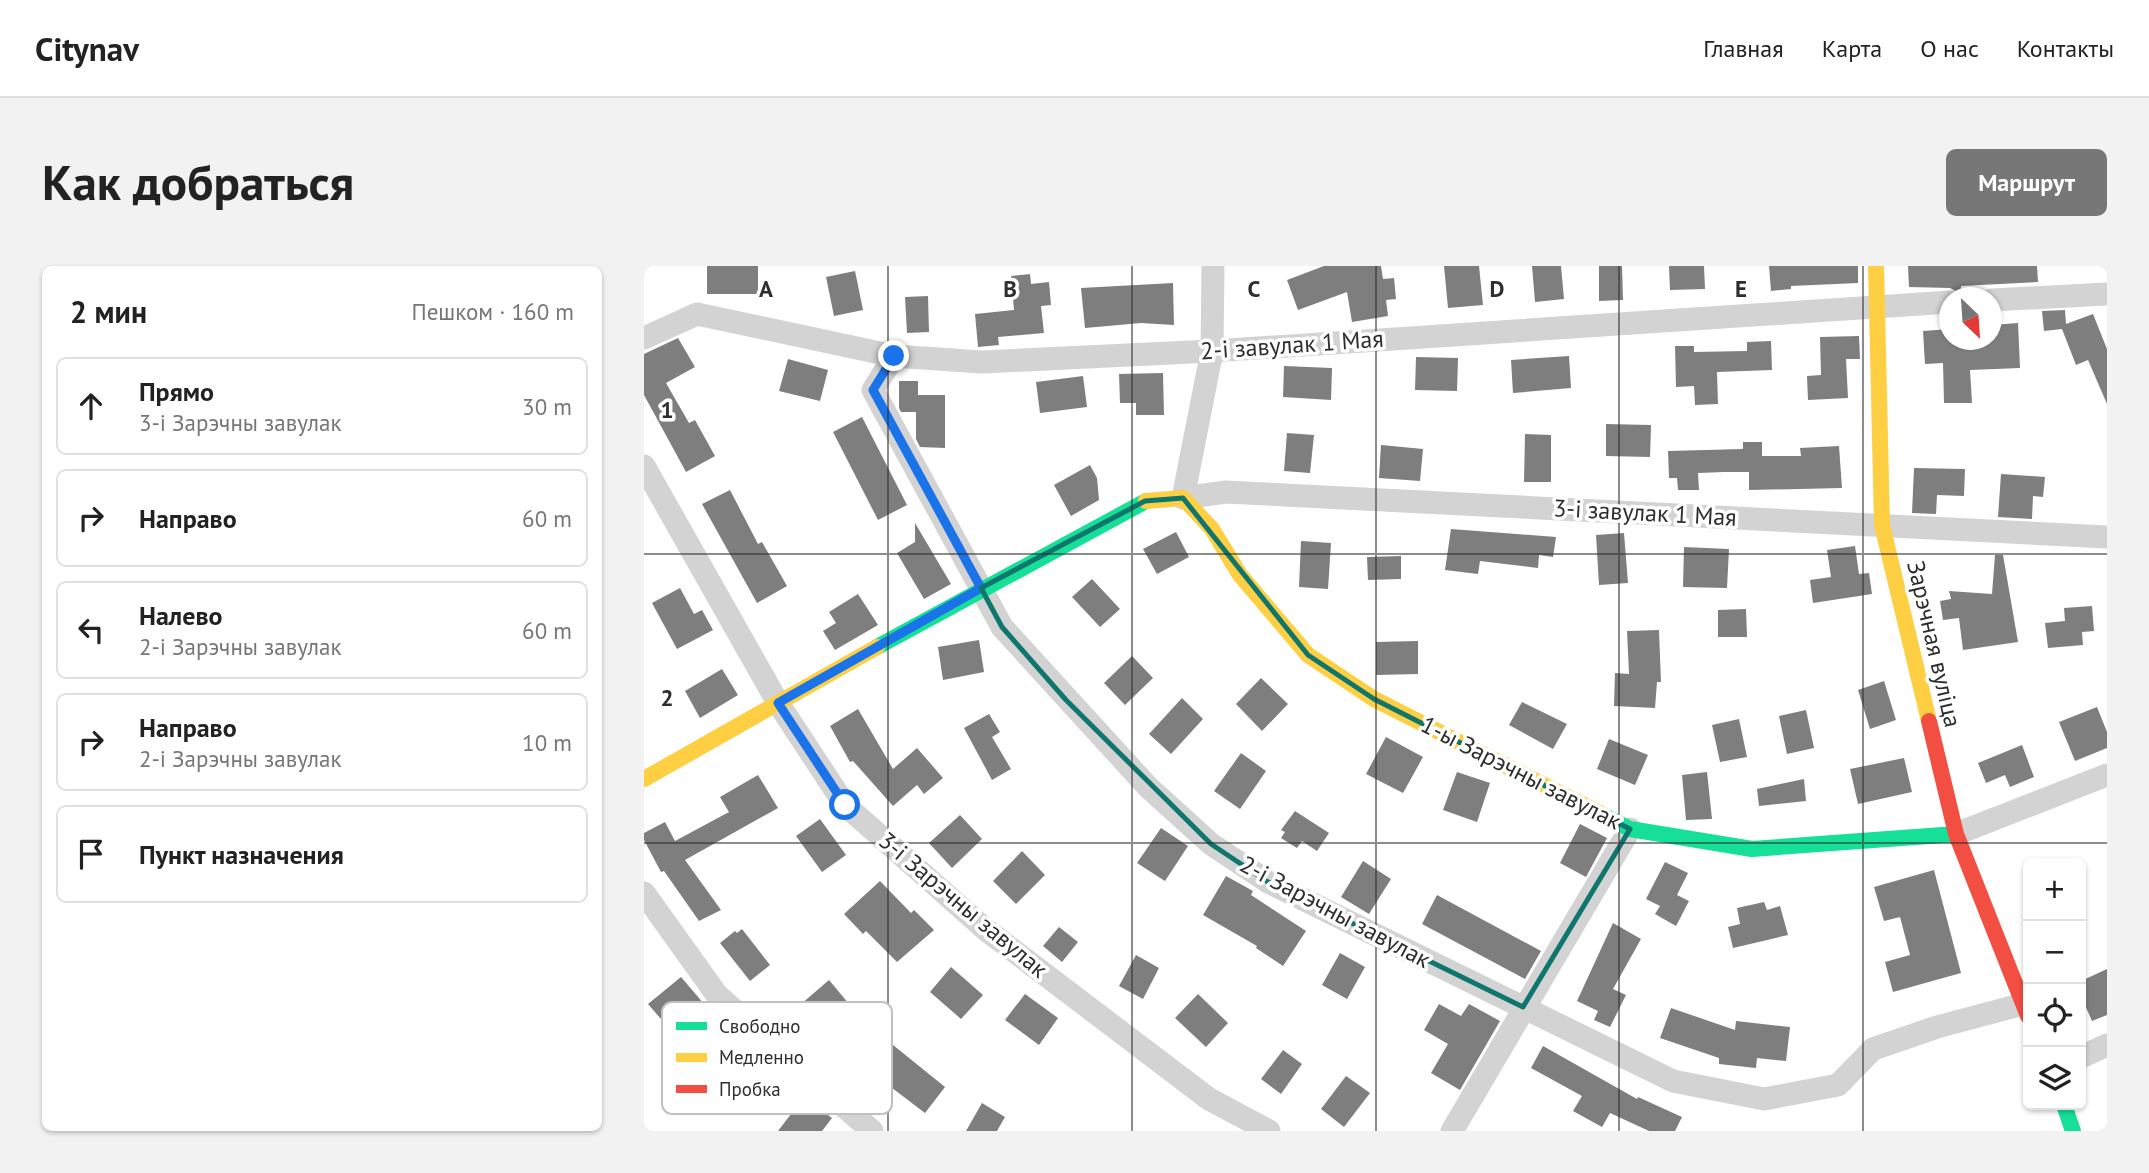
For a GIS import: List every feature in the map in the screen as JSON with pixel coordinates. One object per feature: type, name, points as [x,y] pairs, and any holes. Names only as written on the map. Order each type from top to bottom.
[{"type":"street","points":[[644,779],[981,588],[1145,501],[1183,498],[1212,351],[1213,266]]},
{"type":"street","name":"Зарэчная вуліца","points":[[1876,266],[1882,525],[1956,834],[2023,1002]]},
{"type":"street","points":[[2002,299],[2107,294]]},
{"type":"street","name":"2-і завулак 1 Мая","points":[[644,338],[697,314],[894,356],[982,362],[1212,351],[1939,303]]},
{"type":"street","name":"2-і Зарэчны завулак","points":[[894,356],[873,390],[1002,627],[1148,787],[1212,844],[1268,882],[1673,1081],[1764,1099],[1838,1085],[1872,1049],[1937,1027],[2023,1011]]},
{"type":"street","name":"3-і Зарэчны завулак","points":[[644,466],[778,703],[845,805],[985,929],[1209,1099],[1269,1131]]},
{"type":"street","name":"3-і завулак 1 Мая","points":[[1183,498],[1226,492],[2107,537]]},
{"type":"street","name":"1-ы Зарэчны завулак","points":[[1183,498],[1213,529],[1240,575],[1308,655],[1374,699],[1630,829],[1752,849],[1956,834],[2107,775]]},
{"type":"street","points":[[1452,1131],[1630,829]]},
{"type":"street","points":[[644,893],[717,995],[725,1002]]},
{"type":"street","points":[[2086,1055],[2107,1045]]},
{"type":"street","points":[[2066,1110],[2073,1131]]},
{"type":"street","points":[[853,1114],[872,1131]]},
{"type":"highlighted area","points":[[1183,498],[1308,655],[1374,699],[1630,829],[1523,1007],[1268,882],[1211,844],[1066,700],[1002,627],[981,588],[1145,501]]},
{"type":"building","points":[[707,266],[758,266],[758,294],[707,294]]},
{"type":"building","points":[[1324,266],[1381,266],[1383,279],[1394,278],[1396,299],[1386,300],[1388,316],[1352,322],[1347,292],[1298,310],[1287,280]]},
{"type":"building","points":[[1444,266],[1479,266],[1483,305],[1448,308]]},
{"type":"building","points":[[1532,266],[1561,266],[1564,299],[1535,302]]},
{"type":"building","points":[[1599,266],[1622,266],[1623,300],[1599,301]]},
{"type":"building","points":[[1669,266],[1704,266],[1705,289],[1670,290]]},
{"type":"building","points":[[1769,266],[1858,266],[1858,283],[1791,286],[1791,289],[1771,291]]},
{"type":"building","points":[[1908,266],[2037,266],[2038,282],[1909,287]]},
{"type":"building","points":[[855,271],[863,310],[834,316],[826,277]]},
{"type":"building","points":[[1030,274],[1031,284],[1049,282],[1051,305],[1041,306],[1044,333],[998,337],[999,345],[978,347],[975,314],[1014,310],[1011,276]]},
{"type":"building","points":[[1173,283],[1174,325],[1141,323],[1085,328],[1081,288]]},
{"type":"building","points":[[928,296],[929,332],[907,333],[905,297]]},
{"type":"building","points":[[2065,310],[2066,324],[2093,314],[2107,349],[2107,404],[2088,360],[2076,365],[2062,329],[2044,331],[2042,311]]},
{"type":"building","points":[[2018,323],[2020,368],[1970,370],[1972,403],[1944,403],[1943,363],[1925,364],[1923,331],[1939,330],[1939,350],[2002,350],[2002,324]]},
{"type":"building","points":[[1859,336],[1860,359],[1846,359],[1848,398],[1808,400],[1807,376],[1821,375],[1820,337]]},
{"type":"building","points":[[678,338],[695,367],[666,383],[689,423],[695,420],[715,456],[686,472],[644,395],[644,354]]},
{"type":"building","points":[[1771,341],[1772,370],[1717,372],[1718,404],[1695,405],[1694,386],[1676,387],[1675,346],[1694,346],[1694,352],[1747,351],[1747,342]]},
{"type":"building","points":[[1569,356],[1571,388],[1513,393],[1511,360]]},
{"type":"building","points":[[1416,357],[1458,358],[1457,391],[1415,390]]},
{"type":"building","points":[[788,359],[828,370],[820,401],[779,391]]},
{"type":"building","points":[[1284,366],[1332,368],[1331,400],[1283,397]]},
{"type":"building","points":[[1163,373],[1164,415],[1136,415],[1136,403],[1120,403],[1119,374]]},
{"type":"building","points":[[1083,376],[1087,407],[1040,413],[1036,382]]},
{"type":"building","points":[[899,381],[918,381],[918,395],[945,395],[945,448],[920,447],[916,439],[916,412],[901,412],[899,408]]},
{"type":"building","points":[[862,417],[907,505],[878,520],[833,432]]},
{"type":"building","points":[[1606,424],[1651,425],[1650,457],[1606,456]]},
{"type":"building","points":[[1287,433],[1314,435],[1310,473],[1284,471]]},
{"type":"building","points":[[1525,434],[1551,435],[1551,482],[1524,482]]},
{"type":"building","points":[[1743,442],[1762,442],[1762,456],[1801,456],[1800,448],[1839,446],[1842,488],[1749,490],[1749,472],[1724,472],[1698,473],[1699,490],[1678,490],[1677,478],[1669,478],[1668,451],[1743,449]]},
{"type":"building","points":[[1381,445],[1423,449],[1420,481],[1379,478]]},
{"type":"building","points":[[1090,465],[1097,478],[1099,500],[1071,516],[1054,485]]},
{"type":"building","points":[[1914,468],[1965,469],[1964,496],[1937,495],[1936,514],[1912,513]]},
{"type":"building","points":[[2001,474],[2045,477],[2043,497],[2033,496],[2032,519],[1998,517]]},
{"type":"building","points":[[730,490],[758,544],[762,542],[787,586],[757,603],[702,504]]},
{"type":"building","points":[[915,523],[951,584],[924,599],[897,553],[915,542]]},
{"type":"building","points":[[1451,529],[1556,537],[1553,557],[1539,555],[1538,568],[1480,561],[1478,574],[1445,570]]},
{"type":"building","points":[[1176,532],[1189,557],[1157,574],[1143,549]]},
{"type":"building","points":[[1624,533],[1628,583],[1599,585],[1596,535]]},
{"type":"building","points":[[1301,541],[1331,543],[1328,589],[1299,587]]},
{"type":"building","points":[[1855,546],[1859,574],[1869,573],[1872,594],[1813,603],[1810,580],[1831,577],[1827,550]]},
{"type":"building","points":[[1684,547],[1729,549],[1727,588],[1683,587]]},
{"type":"building","points":[[1995,555],[2003,555],[2018,642],[1963,650],[1959,618],[1943,620],[1940,601],[1951,599],[1949,591],[1992,594]]},
{"type":"building","points":[[1401,556],[1401,579],[1368,580],[1367,557]]},
{"type":"building","points":[[1092,579],[1120,609],[1100,627],[1072,597]]},
{"type":"building","points":[[680,588],[694,614],[702,610],[713,630],[677,649],[652,603]]},
{"type":"building","points":[[858,594],[878,625],[835,650],[823,631],[836,623],[829,612]]},
{"type":"building","points":[[2092,606],[2094,631],[2082,632],[2083,645],[2048,648],[2045,623],[2065,621],[2064,608]]},
{"type":"building","points":[[1746,609],[1747,637],[1718,637],[1718,610]]},
{"type":"building","points":[[1659,630],[1661,682],[1657,682],[1655,708],[1614,706],[1615,673],[1629,674],[1627,631]]},
{"type":"building","points":[[979,640],[984,672],[943,680],[938,647]]},
{"type":"building","points":[[1418,641],[1418,674],[1376,675],[1376,642]]},
{"type":"building","points":[[1132,656],[1153,678],[1125,705],[1104,683]]},
{"type":"building","points":[[722,669],[738,695],[700,718],[685,691]]},
{"type":"building","points":[[1261,678],[1288,704],[1262,731],[1236,704]]},
{"type":"building","points":[[1884,681],[1896,720],[1870,729],[1858,690]]},
{"type":"building","points":[[1182,698],[1203,719],[1171,754],[1149,734]]},
{"type":"building","points":[[1522,702],[1567,724],[1553,749],[1509,725]]},
{"type":"building","points":[[2097,707],[2107,732],[2107,748],[2075,761],[2059,722]]},
{"type":"building","points":[[858,709],[893,769],[917,748],[943,778],[924,794],[917,785],[893,806],[853,761],[850,762],[830,726]]},
{"type":"building","points":[[1806,710],[1814,748],[1787,754],[1779,716]]},
{"type":"building","points":[[989,714],[1000,732],[992,737],[1011,769],[992,780],[964,728]]},
{"type":"building","points":[[1739,719],[1747,757],[1720,762],[1712,725]]},
{"type":"building","points":[[1386,737],[1423,757],[1403,793],[1366,774]]},
{"type":"building","points":[[1609,739],[1648,755],[1635,785],[1597,769]]},
{"type":"building","points":[[2022,745],[2034,777],[2010,787],[2005,775],[1986,783],[1978,763]]},
{"type":"building","points":[[1241,753],[1266,771],[1240,809],[1214,791]]},
{"type":"building","points":[[1904,758],[1912,792],[1858,804],[1850,769]]},
{"type":"building","points":[[1457,772],[1490,783],[1477,822],[1443,810]]},
{"type":"building","points":[[1707,772],[1712,819],[1686,820],[1682,775]]},
{"type":"building","points":[[758,775],[778,808],[685,860],[721,910],[699,921],[664,871],[661,872],[644,840],[644,833],[665,822],[675,841],[729,812],[720,797]]},
{"type":"building","points":[[1804,779],[1806,801],[1759,806],[1757,789]]},
{"type":"building","points":[[1295,811],[1329,833],[1317,851],[1302,841],[1297,848],[1281,838],[1285,832],[1281,830]]},
{"type":"building","points":[[960,815],[982,839],[952,868],[929,843]]},
{"type":"building","points":[[820,819],[846,855],[822,872],[796,836]]},
{"type":"building","points":[[1580,824],[1607,838],[1586,877],[1560,863]]},
{"type":"building","points":[[1161,828],[1188,846],[1165,881],[1137,863]]},
{"type":"building","points":[[1022,851],[1045,875],[1016,904],[993,881]]},
{"type":"building","points":[[1363,861],[1391,879],[1369,914],[1341,897]]},
{"type":"building","points":[[1665,862],[1688,873],[1677,895],[1689,901],[1676,926],[1655,914],[1660,906],[1646,899]]},
{"type":"building","points":[[1934,870],[1961,973],[1893,992],[1885,962],[1910,955],[1900,917],[1884,921],[1874,887]]},
{"type":"building","points":[[1226,876],[1253,891],[1251,895],[1306,931],[1283,966],[1256,948],[1257,946],[1203,915]]},
{"type":"building","points":[[880,881],[911,913],[914,910],[934,930],[897,962],[866,931],[863,934],[844,914]]},
{"type":"building","points":[[1437,895],[1541,951],[1525,979],[1422,924]]},
{"type":"building","points":[[1764,902],[1767,910],[1780,906],[1788,935],[1733,948],[1728,927],[1740,924],[1737,908]]},
{"type":"building","points":[[1613,923],[1641,939],[1613,989],[1626,995],[1610,1027],[1594,1020],[1598,1011],[1577,1001]]},
{"type":"building","points":[[1059,927],[1078,942],[1062,962],[1043,946]]},
{"type":"building","points":[[742,929],[770,965],[750,981],[720,943]]},
{"type":"building","points":[[1340,953],[1365,967],[1347,999],[1322,985]]},
{"type":"building","points":[[1136,955],[1159,968],[1143,999],[1119,986]]},
{"type":"building","points":[[951,967],[983,995],[961,1019],[930,992]]},
{"type":"building","points":[[2107,969],[2107,1015],[2092,1021],[2086,1007],[2086,979]]},
{"type":"building","points":[[681,977],[702,1002],[662,1002],[662,1020],[648,1004]]},
{"type":"building","points":[[829,980],[847,1002],[803,1002]]},
{"type":"building","points":[[1025,994],[1058,1018],[1039,1045],[1005,1020]]},
{"type":"building","points":[[1198,994],[1228,1023],[1206,1047],[1175,1018]]},
{"type":"building","points":[[1439,1004],[1461,1016],[1469,1004],[1500,1021],[1460,1090],[1431,1073],[1448,1044],[1424,1030]]},
{"type":"building","points":[[1671,1008],[1735,1030],[1736,1021],[1790,1027],[1786,1061],[1757,1058],[1756,1068],[1719,1064],[1719,1058],[1660,1038]]},
{"type":"building","points":[[892,1044],[945,1087],[925,1113],[892,1088]]},
{"type":"building","points":[[1543,1046],[1637,1099],[1638,1097],[1682,1117],[1675,1131],[1649,1131],[1610,1113],[1602,1127],[1573,1111],[1582,1096],[1531,1068]]},
{"type":"building","points":[[1283,1050],[1302,1064],[1281,1094],[1261,1079]]},
{"type":"building","points":[[1346,1076],[1370,1093],[1344,1127],[1321,1109]]},
{"type":"building","points":[[982,1103],[1005,1117],[997,1131],[966,1131]]},
{"type":"building","points":[[791,1114],[827,1114],[832,1118],[822,1131],[778,1131]]},
{"type":"traffic: fast","points":[[877,647],[1146,501]]},
{"type":"traffic: fast","points":[[1603,815],[1630,829],[1752,849],[1956,834]]},
{"type":"traffic: fast","points":[[2066,1110],[2073,1131]]},
{"type":"traffic: slow","points":[[1876,266],[1882,525],[1929,721]]},
{"type":"traffic: slow","points":[[1146,501],[1183,498],[1212,529],[1240,575],[1308,655],[1374,699],[1603,815]]},
{"type":"traffic: slow","points":[[644,779],[877,647]]},
{"type":"traffic: jam","points":[[1929,721],[1956,834],[2023,1003]]},
{"type":"route","points":[[845,805],[778,703],[981,588],[891,428],[873,390],[894,356]]}]
